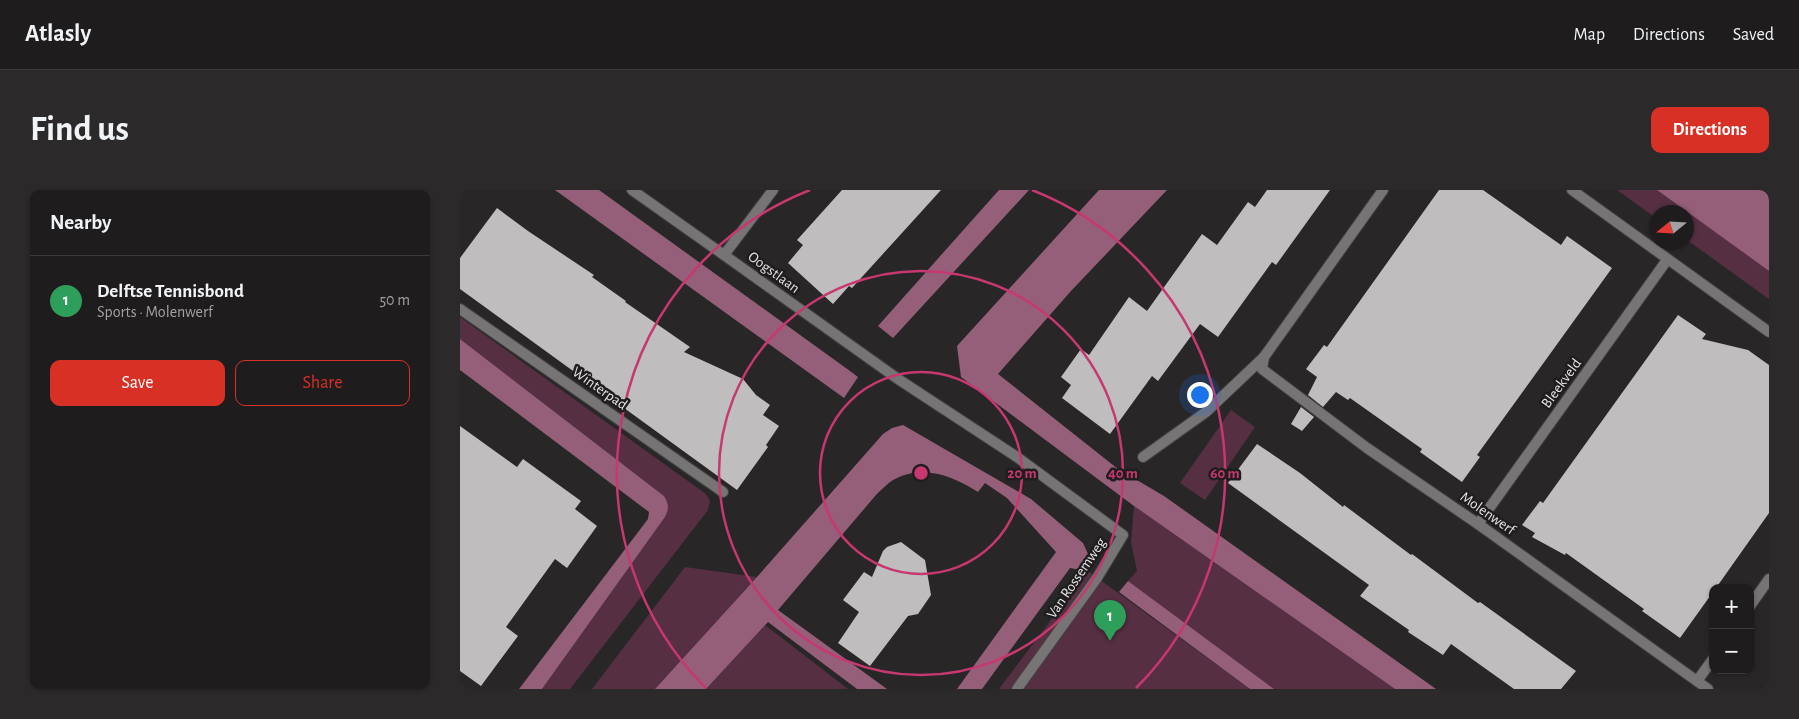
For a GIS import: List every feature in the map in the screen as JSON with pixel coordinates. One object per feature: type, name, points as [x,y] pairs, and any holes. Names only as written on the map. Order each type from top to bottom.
[{"type":"street","name":"Oogstlaan","points":[[632,190],[898,379]]},
{"type":"street","points":[[724,255],[773,190]]},
{"type":"street","points":[[1143,457],[1206,412],[1264,356],[1382,190]]},
{"type":"street","points":[[1572,190],[1769,332]]},
{"type":"street","name":"Bleekveld","points":[[1478,524],[1667,260]]},
{"type":"street","name":"Winterpad","points":[[460,309],[723,492]]},
{"type":"street","name":"Molenwerf","points":[[1264,356],[1262,368],[1367,448],[1478,524],[1708,689]]},
{"type":"street","name":"Van Rossemweg","points":[[898,379],[1017,457],[1123,535],[1097,578],[1017,689]]},
{"type":"street","points":[[1754,600],[1769,579]]},
{"type":"street","points":[[1697,681],[1709,664]]},
{"type":"shaded area","points":[[555,190],[599,190],[858,377],[844,398]]},
{"type":"shaded area","points":[[999,190],[1029,190],[893,338],[878,326]]},
{"type":"shaded area","points":[[1099,190],[1167,190],[1071,291],[998,374],[1118,469],[1164,496],[1436,689],[1395,689],[1134,506],[961,377],[957,346]]},
{"type":"shaded area","points":[[1617,190],[1657,190],[1678,205],[1649,205],[1649,213]]},
{"type":"shaded area","points":[[1657,190],[1769,190],[1769,271],[1694,217],[1694,205],[1678,205]]},
{"type":"shaded area","points":[[1694,217],[1769,271],[1769,299],[1694,245]]},
{"type":"shaded area","points":[[460,317],[706,494],[710,501],[708,510],[570,689],[542,689],[665,517],[667,512],[664,496],[460,339]]},
{"type":"shaded area","points":[[460,339],[664,496],[668,504],[665,517],[542,689],[519,689],[648,519],[649,512],[460,370]]},
{"type":"shaded area","points":[[1231,410],[1255,427],[1205,500],[1180,483]]},
{"type":"shaded area","points":[[903,425],[1031,499],[1083,543],[1089,556],[1081,570],[1070,568],[982,689],[957,689],[1056,552],[1007,498],[985,483],[978,492],[946,476],[924,472],[901,476],[883,488],[778,610],[887,689],[857,689],[768,622],[706,689],[655,689],[883,434],[892,428]]},
{"type":"shaded area","points":[[1134,506],[1395,689],[1274,689],[1128,581],[1137,571],[1131,542]]},
{"type":"shaded area","points":[[685,567],[757,577],[655,689],[592,689]]},
{"type":"shaded area","points":[[1088,571],[1250,689],[999,689]]},
{"type":"shaded area","points":[[1128,581],[1274,689],[1250,689],[1119,592]]},
{"type":"shaded area","points":[[765,625],[848,689],[706,689]]},
{"type":"building","points":[[842,190],[941,190],[852,288],[849,286],[833,304],[788,263],[803,245],[797,240]]},
{"type":"building","points":[[1267,190],[1330,190],[1276,265],[1272,262],[1218,337],[1200,324],[1158,381],[1152,376],[1110,434],[1062,398],[1071,385],[1061,377],[1081,349],[1089,355],[1129,297],[1147,311],[1202,234],[1217,245],[1248,202],[1255,207]]},
{"type":"building","points":[[1439,190],[1483,190],[1561,245],[1567,236],[1612,268],[1477,455],[1480,457],[1462,482],[1420,452],[1422,449],[1350,398],[1348,400],[1336,392],[1323,407],[1308,395],[1317,377],[1306,369],[1324,345],[1327,347]]},
{"type":"building","points":[[497,208],[594,275],[592,277],[625,302],[690,347],[684,352],[743,379],[756,395],[770,405],[763,415],[779,426],[766,445],[768,447],[737,490],[460,289],[460,258]]},
{"type":"building","points":[[1678,315],[1706,334],[1702,339],[1748,350],[1769,365],[1769,513],[1719,584],[1709,584],[1709,598],[1680,638],[1642,611],[1644,609],[1566,553],[1565,555],[1532,537],[1535,533],[1522,525],[1540,501],[1543,503]]},
{"type":"building","points":[[1301,407],[1314,417],[1302,431],[1291,424]]},
{"type":"building","points":[[460,426],[517,467],[523,459],[581,501],[575,509],[597,526],[567,568],[555,559],[506,627],[518,636],[481,686],[460,671]]},
{"type":"building","points":[[1257,444],[1576,671],[1561,689],[1514,689],[1451,644],[1443,655],[1408,632],[1409,630],[1360,596],[1369,585],[1228,483]]},
{"type":"building","points":[[901,542],[925,560],[931,595],[918,614],[908,616],[870,666],[838,643],[859,612],[843,600],[864,572],[872,577],[883,551],[887,547]]},
{"type":"place","name":"Delftse Tennisbond","points":[[1110,641]]}]
